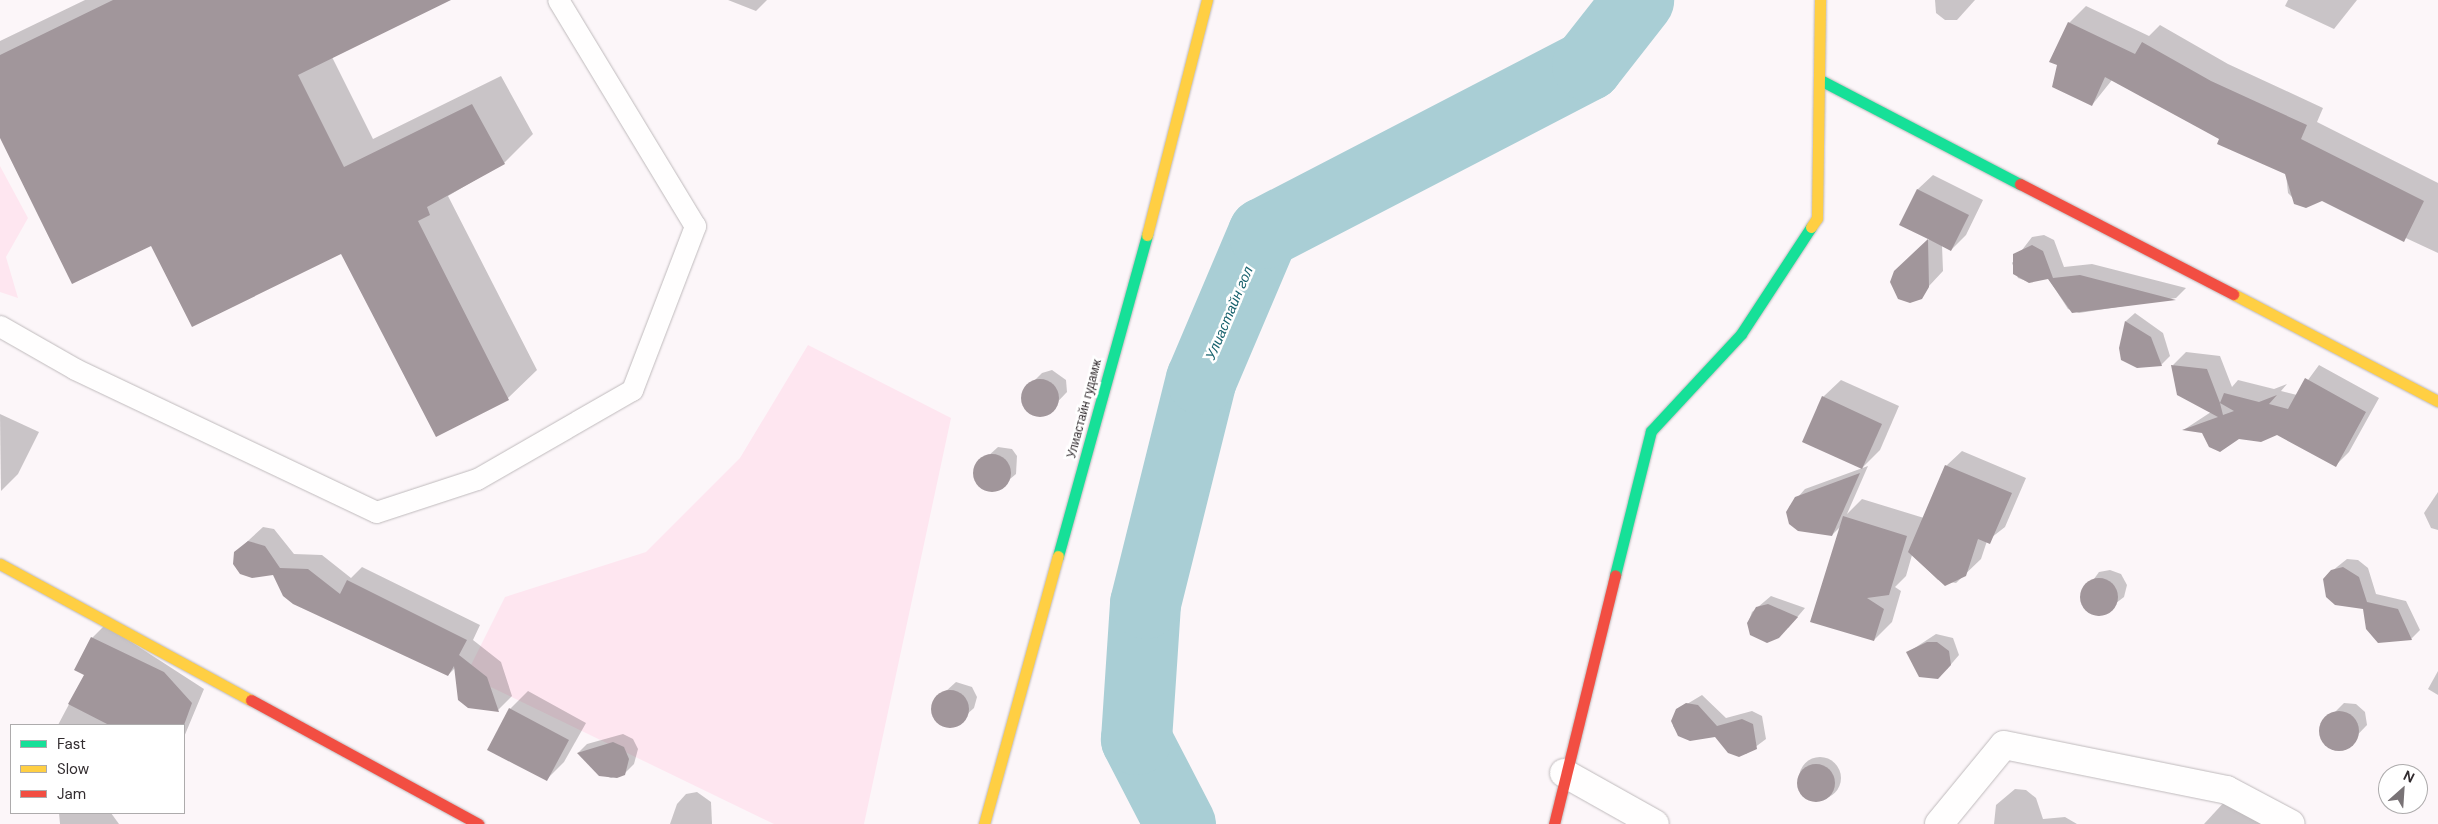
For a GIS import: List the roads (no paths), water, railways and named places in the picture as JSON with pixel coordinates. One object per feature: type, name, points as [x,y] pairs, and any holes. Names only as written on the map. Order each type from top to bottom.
[{"type":"street","name":"Улиастайн гудамж","points":[[984,824],[1153,213],[1207,0]]},
{"type":"street","points":[[1554,824],[1564,773],[1651,431],[1741,334],[1817,218],[1822,81],[1820,0]]},
{"type":"street","points":[[1822,81],[2438,401]]},
{"type":"street","points":[[0,564],[478,824]]},
{"type":"street","points":[[1939,824],[2004,745],[2228,790],[2291,824]]},
{"type":"street","points":[[1564,773],[1655,824]]},
{"type":"lane","points":[[0,326],[75,369],[376,512],[476,479],[632,390],[695,226],[558,0]]},
{"type":"waterway","name":"Улиастайн гол","points":[[1180,824],[1136,739],[1145,603],[1201,379],[1263,233],[1587,65],[1638,0]]}]
